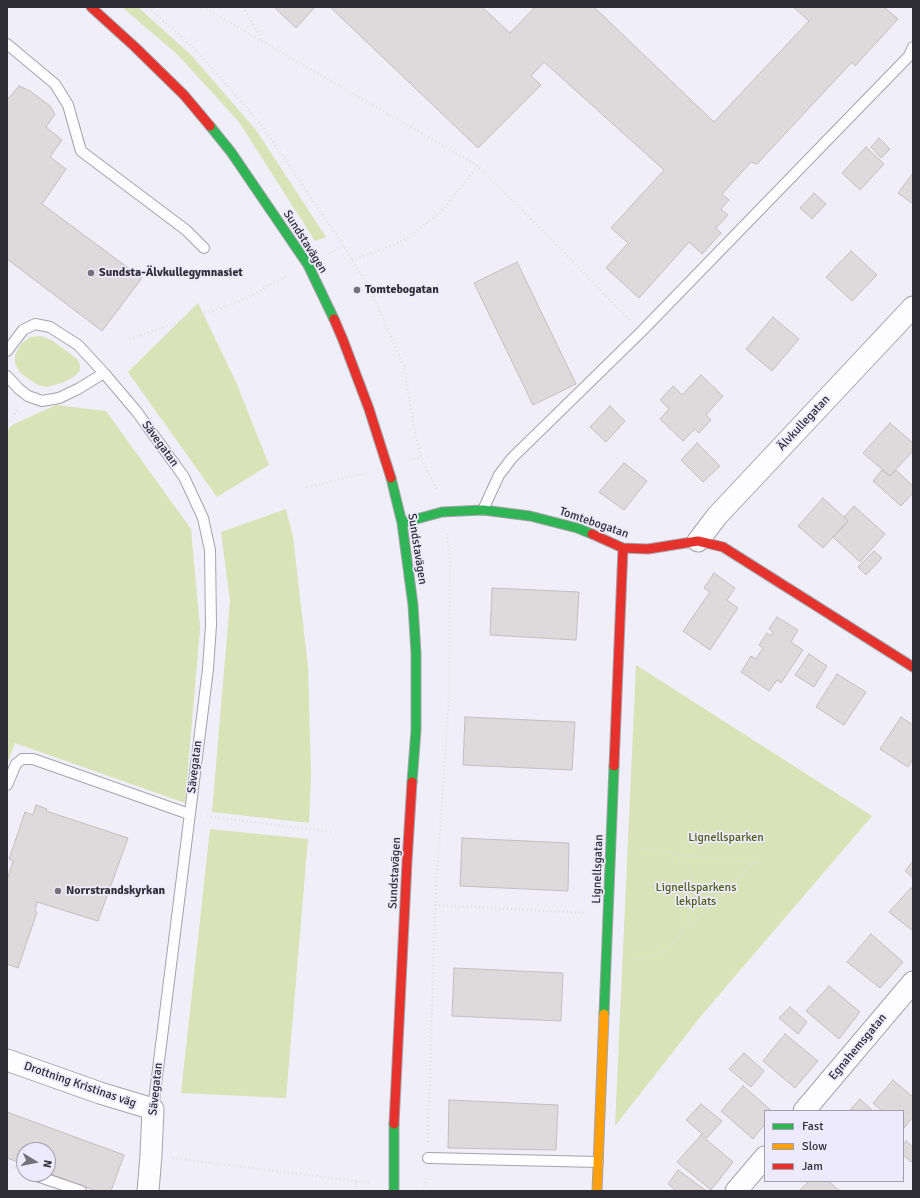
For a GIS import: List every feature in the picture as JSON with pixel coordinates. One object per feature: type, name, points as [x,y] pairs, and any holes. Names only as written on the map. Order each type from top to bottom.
[{"type":"street","name":"Sundstavägen","points":[[91,7],[184,95],[231,152],[308,265],[330,311],[369,409],[388,467],[402,523],[413,606],[416,653],[416,722],[407,862],[395,1126],[394,1191]]},
{"type":"street","name":"Älvkullegatan","points":[[698,541],[717,516],[913,306]]},
{"type":"street","name":"Tomtebogatan","points":[[402,523],[442,512],[483,510],[530,516],[577,528],[623,548],[648,549],[698,541],[723,546],[913,667]]},
{"type":"street","name":"Lignellsgatan","points":[[597,1191],[623,548]]},
{"type":"street","name":"Egnahemsgatan","points":[[805,1110],[913,982]]},
{"type":"street","name":"Drottning Kristinas väg","points":[[7,1060],[100,1093],[153,1109]]},
{"type":"street","name":"Sävegatan","points":[[148,1191],[153,1109]]},
{"type":"street","points":[[736,1191],[764,1158]]},
{"type":"lane","points":[[7,44],[55,84],[68,105],[82,151],[186,230],[204,248]]},
{"type":"lane","points":[[483,510],[499,475],[512,458],[641,332],[909,56],[913,47]]},
{"type":"lane","name":"Sävegatan","points":[[7,351],[23,330],[35,324],[50,326],[78,345],[137,412],[184,477],[202,518],[210,550],[211,625],[208,662],[153,1109]]},
{"type":"lane","points":[[7,376],[19,390],[28,396],[42,401],[59,398],[78,389],[104,373]]},
{"type":"lane","points":[[7,785],[16,764],[22,760],[33,760],[189,814]]},
{"type":"lane","points":[[428,1158],[598,1162]]},
{"type":"lane","points":[[55,1182],[81,1191]]},
{"type":"path","points":[[148,7],[193,47],[260,123],[344,246],[370,292],[404,366],[414,428],[421,456],[436,486]]},
{"type":"path","points":[[203,7],[478,166],[641,332]]},
{"type":"path","points":[[243,7],[263,41]]},
{"type":"path","points":[[352,260],[406,239],[439,214],[478,166]]},
{"type":"path","points":[[129,339],[241,301],[278,281]]},
{"type":"path","points":[[307,487],[370,472]]},
{"type":"path","points":[[424,1191],[428,1158],[435,905],[449,698],[450,561],[448,540]]},
{"type":"path","points":[[189,814],[331,832]]},
{"type":"path","points":[[607,963],[649,957],[666,950],[754,863],[611,845]]},
{"type":"path","points":[[677,854],[688,865],[694,878],[694,897],[688,918],[678,937]]},
{"type":"path","points":[[435,905],[609,914]]},
{"type":"path","points":[[170,1158],[371,1184]]},
{"type":"path","points":[[355,1191],[357,1182]]},
{"type":"green space","points":[[122,7],[138,7],[192,56],[256,130],[326,237],[315,241],[239,122],[178,55]]},
{"type":"green space","points":[[198,303],[236,382],[269,465],[217,497],[128,372]]},
{"type":"green space","points":[[41,336],[53,341],[77,359],[80,365],[80,370],[75,376],[64,382],[47,387],[38,385],[20,373],[15,363],[15,355],[21,344],[30,337]]},
{"type":"green space","points":[[56,405],[106,411],[191,529],[200,628],[185,803],[15,743],[7,764],[7,432],[12,425]]},
{"type":"green space","points":[[286,509],[293,537],[308,667],[311,775],[309,823],[212,812],[230,601],[221,532]]},
{"type":"green space","name":"Lignellsparken","points":[[636,665],[872,816],[701,1016],[615,1126]]},
{"type":"green space","points":[[210,829],[308,839],[286,1098],[181,1093]]},
{"type":"building","points":[[274,7],[315,7],[296,28]]},
{"type":"building","points":[[330,7],[482,7],[510,33],[535,7],[594,7],[714,122],[809,21],[793,7],[884,7],[898,19],[855,66],[852,62],[757,164],[751,162],[722,194],[729,200],[721,209],[728,215],[716,228],[721,233],[702,254],[689,242],[639,298],[606,268],[628,243],[611,228],[664,170],[544,62],[531,76],[541,85],[478,148]]},
{"type":"building","name":"Sundsta-Älvkullegymnasiet","points":[[19,86],[30,91],[50,106],[55,114],[46,127],[62,140],[50,157],[66,169],[42,204],[142,278],[102,331],[7,259],[7,97],[9,98]]},
{"type":"building","points":[[879,138],[890,149],[881,158],[871,147]]},
{"type":"building","points":[[866,147],[884,164],[860,190],[842,173]]},
{"type":"building","points":[[913,173],[913,204],[898,193]]},
{"type":"building","points":[[814,193],[826,204],[812,219],[800,208]]},
{"type":"building","points":[[851,251],[877,275],[852,301],[826,277]]},
{"type":"building","points":[[517,262],[576,384],[533,405],[474,283]]},
{"type":"building","points":[[773,317],[799,339],[772,371],[746,349]]},
{"type":"building","points":[[701,375],[723,396],[706,415],[711,420],[699,433],[695,429],[683,441],[660,419],[669,409],[660,400],[673,386],[682,395]]},
{"type":"building","points":[[610,406],[625,421],[606,442],[590,427]]},
{"type":"building","points":[[890,423],[913,443],[913,451],[890,476],[863,453]]},
{"type":"building","points":[[697,443],[720,466],[703,482],[681,460]]},
{"type":"building","points":[[624,463],[647,481],[624,510],[599,492]]},
{"type":"building","points":[[882,470],[890,476],[896,470],[913,486],[913,493],[901,506],[873,481]]},
{"type":"building","points":[[823,498],[848,521],[823,548],[798,526]]},
{"type":"building","points":[[854,506],[885,534],[860,562],[833,537],[848,521],[844,517]]},
{"type":"building","points":[[874,551],[882,558],[866,575],[858,567]]},
{"type":"building","points":[[714,573],[735,588],[727,600],[738,608],[710,650],[683,631],[710,592],[704,588]]},
{"type":"building","points":[[492,588],[579,592],[576,640],[490,635]]},
{"type":"building","points":[[777,617],[798,630],[791,642],[803,650],[781,683],[777,680],[769,691],[741,672],[751,656],[756,659],[763,648],[759,645],[767,633],[771,636],[773,632],[769,629]]},
{"type":"building","points":[[809,654],[827,666],[814,687],[795,675]]},
{"type":"building","points":[[837,674],[866,692],[844,725],[816,707]]},
{"type":"building","points":[[465,717],[575,722],[572,770],[463,765]]},
{"type":"building","points":[[901,717],[913,725],[913,759],[908,767],[880,749]]},
{"type":"building","name":"Norrstrandskyrkan","points":[[36,805],[47,809],[46,811],[128,838],[98,921],[37,902],[35,911],[37,912],[18,968],[7,964],[7,880],[13,861],[9,859],[25,812],[33,815]]},
{"type":"building","points":[[462,838],[569,843],[568,891],[460,886]]},
{"type":"building","points":[[913,861],[913,878],[905,871]]},
{"type":"building","points":[[911,888],[913,889],[913,931],[889,912]]},
{"type":"building","points":[[871,934],[903,962],[880,988],[847,962]]},
{"type":"building","points":[[454,968],[563,973],[561,1021],[452,1016]]},
{"type":"building","points":[[829,986],[860,1012],[839,1039],[806,1011]]},
{"type":"building","points":[[790,1007],[807,1022],[798,1034],[779,1018]]},
{"type":"building","points":[[785,1034],[818,1061],[795,1088],[763,1061]]},
{"type":"building","points":[[744,1053],[764,1071],[751,1087],[729,1069]]},
{"type":"building","points":[[893,1080],[913,1097],[913,1117],[904,1128],[904,1110],[881,1110],[873,1103]]},
{"type":"building","points":[[743,1086],[771,1110],[764,1110],[764,1125],[753,1139],[721,1111]]},
{"type":"building","points":[[860,1099],[872,1110],[850,1110]]},
{"type":"building","points":[[449,1100],[558,1105],[556,1150],[448,1148]]},
{"type":"building","points":[[701,1104],[722,1121],[707,1138],[686,1120]]},
{"type":"building","points":[[7,1112],[124,1155],[111,1191],[96,1191],[56,1176],[56,1142],[16,1142],[16,1161],[7,1158]]},
{"type":"building","points":[[701,1135],[733,1162],[711,1190],[677,1162]]},
{"type":"building","points":[[906,1141],[913,1147],[913,1160],[911,1162],[904,1156],[904,1144]]},
{"type":"building","points":[[678,1170],[705,1190],[676,1191],[668,1184]]},
{"type":"building","points":[[808,1182],[829,1182],[840,1191],[799,1191]]},
{"type":"traffic: fast","points":[[210,126],[231,152],[308,265],[334,319]]},
{"type":"traffic: fast","points":[[391,478],[402,523],[413,605],[416,653],[416,730],[412,782]]},
{"type":"traffic: fast","points":[[402,523],[442,512],[483,510],[530,516],[577,528],[592,534]]},
{"type":"traffic: fast","points":[[604,1014],[614,766]]},
{"type":"traffic: fast","points":[[394,1124],[394,1191]]},
{"type":"traffic: slow","points":[[597,1191],[604,1014]]},
{"type":"traffic: jam","points":[[91,7],[184,95],[210,126]]},
{"type":"traffic: jam","points":[[334,319],[369,409],[391,478]]},
{"type":"traffic: jam","points":[[592,534],[623,548],[648,549],[698,541],[723,547],[913,667]]},
{"type":"traffic: jam","points":[[614,766],[623,548]]},
{"type":"traffic: jam","points":[[394,1124],[412,782]]},
{"type":"place","name":"Sundsta-Älvkullegymnasiet","points":[[91,273]]},
{"type":"place","name":"Tomtebogatan","points":[[357,290]]},
{"type":"place","name":"Norrstrandskyrkan","points":[[58,891]]},
{"type":"park label","name":"Lignellsparkens lekplats","points":[[696,895]]}]
